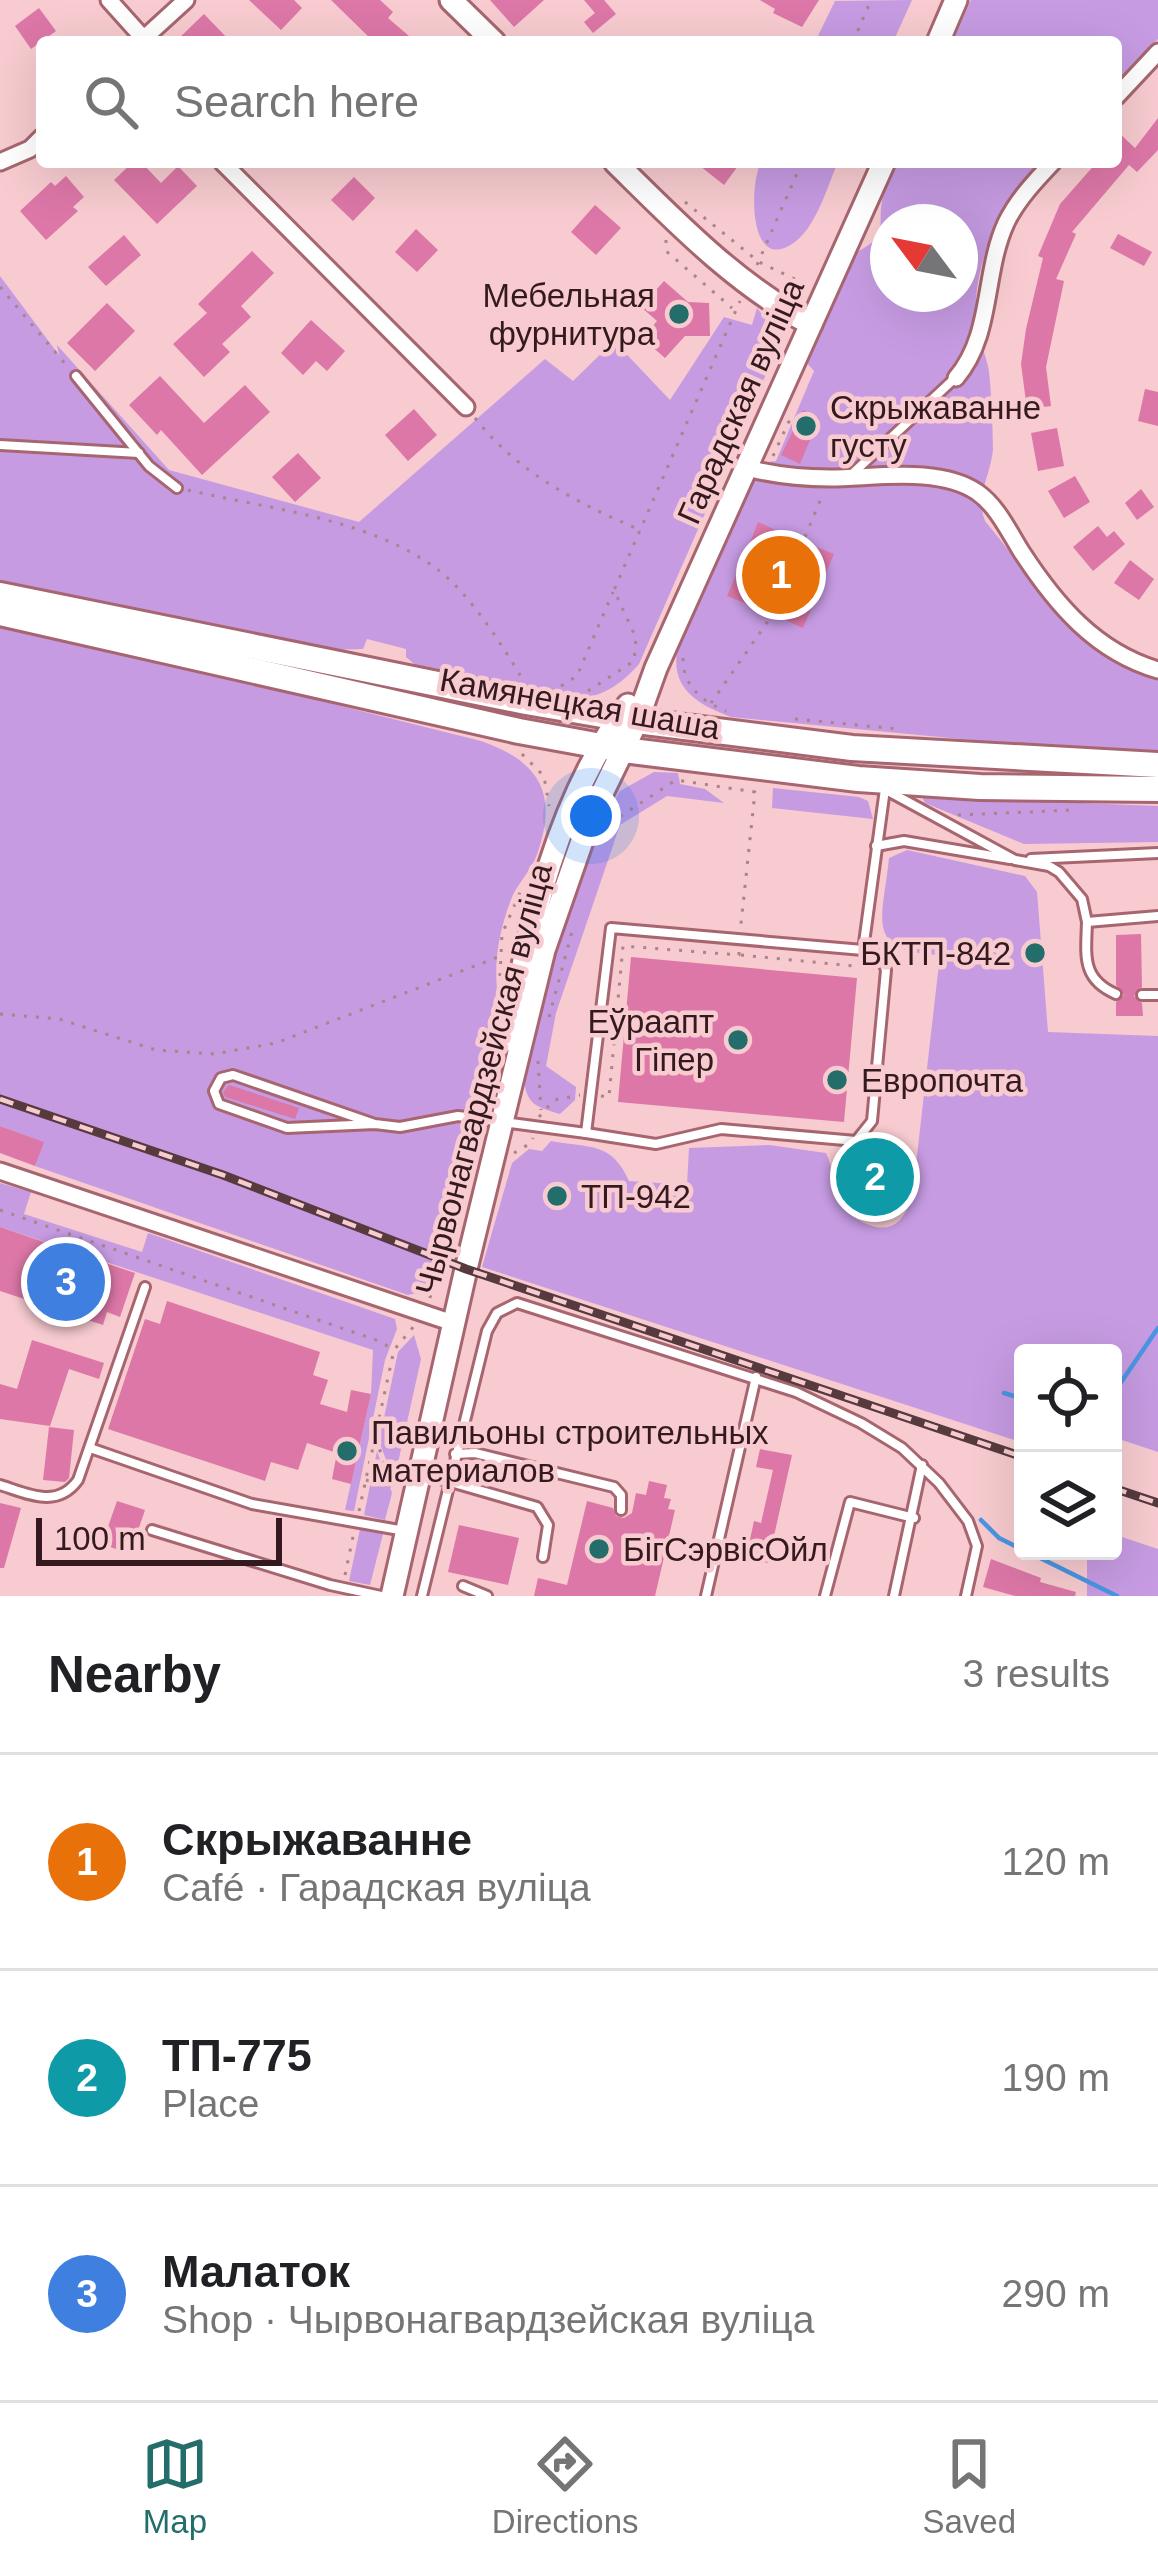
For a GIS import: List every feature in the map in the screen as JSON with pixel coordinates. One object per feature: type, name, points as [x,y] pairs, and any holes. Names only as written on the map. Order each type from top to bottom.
[{"type":"main road","points":[[451,0],[488,36]]},
{"type":"main road","points":[[941,36],[956,0]]},
{"type":"main road","points":[[622,168],[749,285],[777,307],[811,324]]},
{"type":"main road","name":"Гарадская вуліца","points":[[628,720],[656,668],[881,168]]},
{"type":"main road","name":"Камянецкая шаша","points":[[0,595],[628,720],[852,748],[1158,765]]},
{"type":"main road","name":"Камянецкая шаша","points":[[0,613],[519,731],[613,748],[858,779],[980,787],[1158,789]]},
{"type":"main road","name":"Чырвонагвардзейская вуліца","points":[[392,1596],[440,1319],[487,1120],[613,748],[628,720]]},
{"type":"main road","name":"Чырвонагвардзейская вуліца","points":[[380,1596],[401,1530]]},
{"type":"street","points":[[110,0],[139,36]]},
{"type":"street","points":[[146,36],[186,0]]},
{"type":"street","points":[[1122,91],[1158,52]]},
{"type":"street","points":[[0,162],[36,142]]},
{"type":"street","points":[[229,168],[466,406]]},
{"type":"street","points":[[956,378],[975,350],[1007,222],[1048,168]]},
{"type":"street","points":[[747,468],[830,478],[939,480],[978,493],[992,505],[1050,592],[1076,622],[1103,646],[1158,670]]},
{"type":"street","name":"Чырвонагвардзейская вуліца","points":[[0,1172],[440,1319]]},
{"type":"lane","points":[[76,376],[149,466],[177,488]]},
{"type":"lane","points":[[849,477],[956,378]]},
{"type":"lane","points":[[0,445],[140,453]]},
{"type":"lane","points":[[858,779],[1016,860],[1158,853]]},
{"type":"lane","points":[[863,950],[885,789]]},
{"type":"lane","points":[[876,847],[904,841],[1049,866],[1082,899],[1088,972],[1098,985],[1116,994]]},
{"type":"lane","points":[[1087,922],[1158,916]]},
{"type":"lane","points":[[376,1124],[233,1075],[221,1078],[214,1091],[223,1106],[277,1126],[309,1129],[487,1120],[656,1144],[721,1129],[856,1142],[872,1121],[886,970],[880,955],[611,928],[586,1133]]},
{"type":"lane","points":[[1142,995],[1158,995]]},
{"type":"lane","points":[[0,1485],[58,1498],[70,1492],[90,1448],[145,1287]]},
{"type":"lane","points":[[422,1596],[487,1331],[507,1305],[537,1306],[756,1377],[861,1423],[922,1465],[968,1521],[977,1546],[965,1596]]},
{"type":"lane","points":[[706,1596],[756,1377]]},
{"type":"lane","points":[[90,1448],[252,1504],[401,1530]]},
{"type":"lane","points":[[455,1454],[475,1454],[614,1486],[621,1495],[622,1510]]},
{"type":"lane","points":[[894,1596],[922,1465]]},
{"type":"lane","points":[[414,1471],[537,1507],[548,1525],[543,1557]]},
{"type":"lane","points":[[825,1596],[850,1502],[914,1518]]},
{"type":"lane","points":[[152,1530],[380,1596]]},
{"type":"lane","points":[[463,1586],[487,1596]]},
{"type":"path","points":[[856,36],[871,0]]},
{"type":"path","points":[[759,262],[799,168]]},
{"type":"path","points":[[681,199],[759,262],[825,293]]},
{"type":"path","points":[[667,235],[665,250],[735,310]]},
{"type":"path","points":[[547,695],[577,676],[749,285]]},
{"type":"path","points":[[0,287],[76,376]]},
{"type":"path","points":[[466,406],[499,449],[578,503],[640,530]]},
{"type":"path","points":[[710,705],[772,614],[830,478]]},
{"type":"path","points":[[177,488],[344,526],[435,568],[477,610],[530,692]]},
{"type":"path","points":[[574,697],[634,661],[636,638],[614,590]]},
{"type":"path","points":[[514,750],[544,776],[549,790],[548,822]]},
{"type":"path","points":[[609,824],[676,780],[755,792],[739,955]]},
{"type":"path","points":[[956,815],[1090,809]]},
{"type":"path","points":[[501,991],[502,934],[530,878]]},
{"type":"path","points":[[547,1023],[576,918]]},
{"type":"path","points":[[541,1110],[554,1100],[592,1094],[609,1097],[623,946],[886,970]]},
{"type":"path","points":[[0,1014],[59,1019],[156,1049],[214,1054],[276,1043],[499,957]]},
{"type":"path","points":[[366,1480],[393,1486],[375,1437],[394,1350],[440,1319],[487,1120],[490,1033]]},
{"type":"path","points":[[509,1161],[519,1148],[531,1143],[541,1110],[538,1059]]},
{"type":"path","points":[[0,1210],[380,1341],[394,1350]]},
{"type":"shaded area","points":[[912,0],[896,36],[818,36],[835,1]]},
{"type":"shaded area","points":[[971,0],[1158,0],[1158,39],[1122,78],[1122,36],[955,36]]},
{"type":"shaded area","points":[[759,168],[836,168],[808,228],[792,244],[778,249],[767,246],[760,237],[754,206]]},
{"type":"shaded area","points":[[896,168],[1037,168],[992,234],[978,284],[978,204],[882,204]]},
{"type":"shaded area","points":[[870,243],[870,312],[976,312],[989,373],[993,442],[983,494],[985,521],[1078,634],[1126,666],[1158,678],[1158,752],[1013,744],[731,717],[699,701],[683,686],[677,652],[761,463],[776,461],[814,371],[806,362],[857,252]]},
{"type":"shaded area","points":[[0,276],[59,355],[57,345],[169,470],[359,522],[545,359],[573,381],[614,341],[670,400],[724,317],[752,325],[757,308],[774,330],[777,349],[639,664],[597,695],[546,699],[543,693],[419,668],[406,657],[406,649],[367,639],[363,649],[325,650],[0,583]]},
{"type":"shaded area","points":[[0,621],[481,741],[518,759],[540,784],[546,816],[543,835],[501,931],[497,990],[425,1291],[408,1295],[35,1166],[43,1142],[0,1126]]},
{"type":"shaded area","points":[[654,772],[678,773],[680,784],[705,789],[724,803],[667,796],[620,825],[556,1013],[546,1066],[576,1087],[575,1100],[560,1114],[533,1103],[524,1076],[559,928],[604,817],[620,791]]},
{"type":"shaded area","points":[[773,788],[859,797],[868,801],[873,819],[772,808]]},
{"type":"shaded area","points":[[922,797],[1158,806],[1158,842],[1024,844],[925,803]]},
{"type":"shaded area","points":[[907,850],[1025,876],[1037,892],[1048,1032],[1158,1036],[1158,1452],[1122,1440],[1122,1344],[1014,1344],[1014,1440],[482,1267],[512,1163],[529,1149],[542,1151],[551,1141],[607,1153],[629,1181],[687,1185],[689,1148],[769,1145],[826,1153],[839,1200],[847,1211],[874,1226],[888,1227],[900,1220],[912,1199],[940,955],[915,952],[888,939],[882,915],[889,858]]},
{"type":"shaded area","points":[[0,1183],[31,1192],[24,1214],[142,1252],[148,1233],[395,1319],[397,1329],[385,1360],[354,1511],[345,1510],[371,1394],[373,1350],[0,1227]]},
{"type":"shaded area","points":[[414,1335],[421,1359],[394,1481],[379,1441],[398,1352]]},
{"type":"shaded area","points":[[377,1451],[392,1493],[385,1520],[364,1515]]},
{"type":"shaded area","points":[[360,1529],[383,1534],[370,1585],[349,1581]]},
{"type":"shaded area","points":[[1122,1537],[1158,1549],[1158,1596],[1087,1596],[1087,1560],[1122,1560]]},
{"type":"building","points":[[249,0],[294,0],[302,8],[281,30]]},
{"type":"building","points":[[331,0],[380,0],[393,12],[388,18],[409,36],[368,36]]},
{"type":"building","points":[[490,0],[544,0],[514,27]]},
{"type":"building","points":[[584,0],[604,0],[616,14],[593,33],[584,22],[595,13]]},
{"type":"building","points":[[760,0],[819,0],[802,27],[773,13],[775,9]]},
{"type":"building","points":[[39,8],[56,31],[36,36],[31,49],[15,26]]},
{"type":"building","points":[[204,14],[225,36],[181,36]]},
{"type":"building","points":[[1158,118],[1158,150],[1137,172],[1129,165],[1072,232],[1076,234],[1056,279],[1064,281],[1046,367],[1051,406],[1027,409],[1021,364],[1043,258],[1038,256],[1060,204],[1092,168],[1122,168],[1122,136],[1135,148]]},
{"type":"building","points":[[127,168],[147,168],[161,183],[180,168],[197,186],[157,224],[114,180]]},
{"type":"building","points":[[703,168],[737,168],[724,185]]},
{"type":"building","points":[[66,176],[84,197],[73,207],[78,211],[46,240],[20,211],[51,182],[55,186]]},
{"type":"building","points":[[354,177],[375,198],[353,221],[331,200]]},
{"type":"building","points":[[595,205],[621,228],[596,255],[571,232]]},
{"type":"building","points":[[416,229],[438,250],[417,272],[395,252]]},
{"type":"building","points":[[1118,234],[1152,252],[1144,266],[1110,248]]},
{"type":"building","points":[[124,235],[141,255],[106,286],[88,267]]},
{"type":"building","points":[[252,251],[274,273],[241,306],[251,317],[222,344],[230,352],[204,377],[173,344],[207,313],[198,304]]},
{"type":"building","name":"Мебельная фурнитура","points":[[664,281],[688,302],[709,303],[710,336],[685,336],[665,358],[642,338],[657,321],[641,307]]},
{"type":"building","points":[[107,303],[135,331],[95,371],[67,343]]},
{"type":"building","points":[[311,320],[345,351],[327,371],[316,361],[303,375],[281,353]]},
{"type":"building","points":[[160,376],[204,423],[245,385],[270,412],[202,475],[161,430],[157,435],[129,405]]},
{"type":"building","points":[[1145,389],[1158,392],[1158,426],[1138,421]]},
{"type":"building","points":[[414,409],[437,435],[408,461],[385,435]]},
{"type":"building","points":[[803,410],[819,418],[800,464],[781,455]]},
{"type":"building","points":[[1057,428],[1064,466],[1038,471],[1031,433]]},
{"type":"building","points":[[298,453],[321,478],[295,502],[272,477]]},
{"type":"building","points":[[1075,476],[1090,502],[1064,518],[1048,491]]},
{"type":"building","points":[[1141,489],[1154,507],[1137,520],[1125,503]]},
{"type":"building","points":[[758,522],[778,531],[770,552],[750,543]]},
{"type":"building","points":[[1098,526],[1107,537],[1114,531],[1125,544],[1093,571],[1073,547]]},
{"type":"building","points":[[814,546],[834,554],[825,575],[805,567]]},
{"type":"building","points":[[1130,560],[1154,579],[1139,600],[1114,583]]},
{"type":"building","points":[[736,575],[756,583],[747,604],[727,596]]},
{"type":"building","points":[[792,599],[812,607],[803,628],[783,619]]},
{"type":"building","points":[[1141,934],[1142,987],[1134,996],[1142,1003],[1143,1016],[1116,1016],[1116,1002],[1124,995],[1116,985],[1116,935]]},
{"type":"building","name":"Еўраапт Гіпер","points":[[631,957],[857,978],[844,1122],[618,1102]]},
{"type":"building","points":[[229,1085],[299,1108],[295,1119],[225,1097]]},
{"type":"building","points":[[0,1126],[44,1142],[35,1166],[0,1153]]},
{"type":"building","points":[[863,1161],[888,1162],[886,1193],[862,1192]]},
{"type":"building","points":[[0,1227],[135,1273],[120,1317],[107,1312],[103,1325],[0,1291]]},
{"type":"building","points":[[167,1301],[320,1352],[313,1375],[328,1380],[320,1404],[347,1412],[351,1390],[371,1394],[351,1484],[332,1479],[337,1453],[307,1443],[298,1470],[271,1462],[265,1481],[108,1429],[145,1319],[160,1324]]},
{"type":"building","points":[[32,1340],[104,1363],[99,1379],[69,1369],[50,1426],[0,1419],[0,1384],[17,1389]]},
{"type":"building","points":[[49,1427],[74,1430],[65,1482],[43,1480]]},
{"type":"building","points":[[760,1449],[792,1455],[768,1563],[746,1558],[754,1521],[761,1523],[773,1470],[756,1467]]},
{"type":"building","points":[[649,1481],[667,1485],[664,1498],[671,1499],[668,1509],[675,1510],[655,1596],[534,1596],[538,1578],[567,1585],[587,1501],[613,1508],[616,1516],[624,1518],[632,1513],[636,1493],[646,1495]]},
{"type":"building","points":[[117,1501],[145,1510],[130,1554],[102,1544]]},
{"type":"building","points":[[0,1503],[21,1508],[4,1568],[0,1568]]},
{"type":"building","points":[[459,1525],[519,1538],[508,1585],[448,1572]]},
{"type":"building","points":[[991,1559],[1041,1578],[1040,1582],[1076,1592],[1075,1596],[1015,1596],[983,1587]]},
{"type":"waterway","points":[[1122,1381],[1158,1328]]},
{"type":"waterway","points":[[1004,1393],[1014,1396]]},
{"type":"waterway","points":[[981,1520],[1014,1546]]},
{"type":"waterway","points":[[1044,1560],[1117,1596]]},
{"type":"railway","points":[[0,1099],[223,1175],[466,1269],[1014,1454]]},
{"type":"railway","points":[[1122,1491],[1158,1503]]},
{"type":"place","name":"Мебельная фурнитура","points":[[679,314]]},
{"type":"place","name":"Скрыжаванне густу","points":[[806,426]]},
{"type":"place","name":"Скрыжаванне","points":[[781,575]]},
{"type":"place","name":"БКТП-842","points":[[1035,953]]},
{"type":"place","name":"Еўраапт Гіпер","points":[[738,1040]]},
{"type":"place","name":"Европочта","points":[[837,1080]]},
{"type":"place","name":"ТП-775","points":[[875,1177]]},
{"type":"place","name":"ТП-942","points":[[557,1196]]},
{"type":"place","name":"Малаток","points":[[66,1282]]},
{"type":"place","name":"Павильоны строительных материалов","points":[[347,1451]]},
{"type":"place","name":"БігСэрвісОйл","points":[[599,1549]]}]
